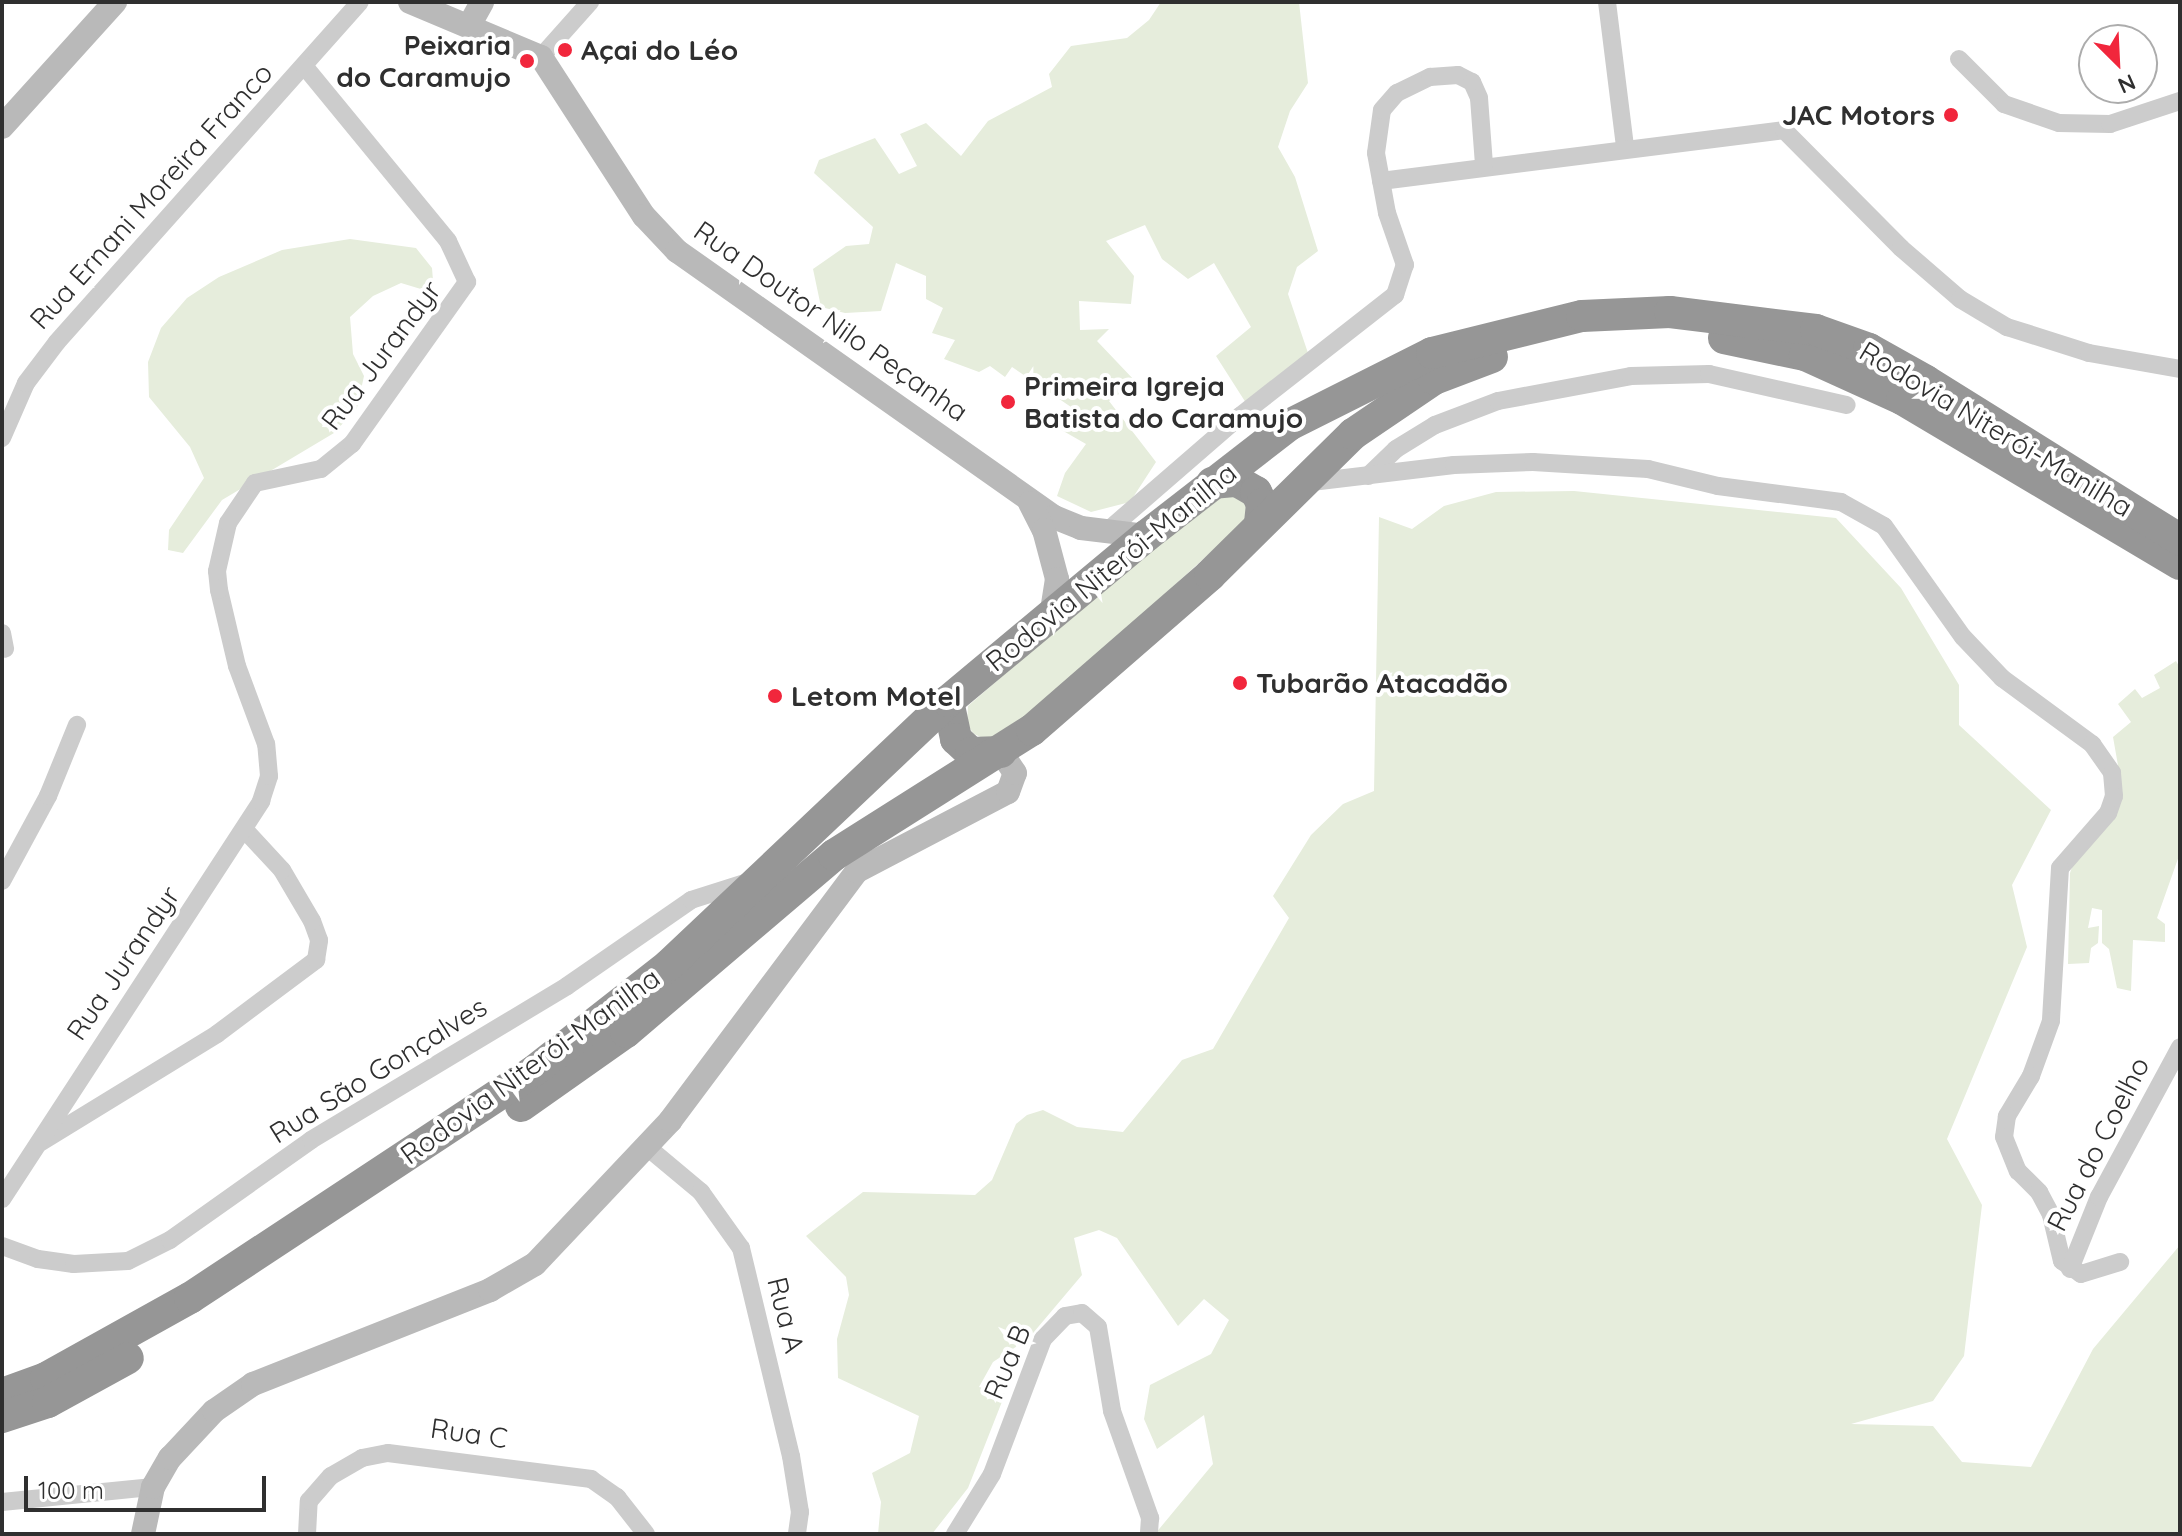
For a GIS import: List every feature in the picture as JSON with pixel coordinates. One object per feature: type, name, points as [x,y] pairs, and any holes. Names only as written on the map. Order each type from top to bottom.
[{"type":"highway","name":"Rodovia Niterói-Manilha","points":[[2,1394],[46,1378],[190,1298],[534,1071],[644,984],[765,878],[948,701],[1212,483],[1289,425],[1432,353],[1582,316],[1670,312],[1816,330],[1869,349],[2180,540]]},
{"type":"highway","name":"Rodovia Niterói-Manilha","points":[[2,1417],[48,1402],[125,1359],[530,1100],[626,1032],[834,855],[897,813],[1001,752],[1210,575],[1300,483],[1398,400],[1470,363],[1553,342],[1608,334],[1739,339],[1805,355],[1902,399],[2180,564]]},
{"type":"highway","points":[[1212,483],[1237,481],[1256,492],[1262,504],[1260,523]]},
{"type":"highway","points":[[948,701],[956,739],[971,753],[1001,752]]},
{"type":"highway","points":[[870,860],[897,813]]},
{"type":"street","points":[[2,127],[115,2]]},
{"type":"street","name":"Rua Ernani Moreira Franco","points":[[2,438],[26,383],[57,342],[360,2]]},
{"type":"street","points":[[410,2],[470,24],[541,57],[590,2]]},
{"type":"street","points":[[470,24],[482,2]]},
{"type":"street","points":[[1607,2],[1625,147]]},
{"type":"street","name":"Rua Doutor Nilo Peçanha","points":[[541,57],[644,216],[677,251],[1054,517],[1105,533],[1146,536]]},
{"type":"street","points":[[1959,59],[2004,104],[2059,123],[2110,124],[2180,101]]},
{"type":"street","name":"Rua Jurandyr","points":[[2,1199],[245,830],[261,801],[268,761],[219,590],[217,571],[228,523],[255,483],[321,469],[343,452],[467,282],[448,241],[304,66]]},
{"type":"street","points":[[1105,533],[1251,406],[1395,295],[1405,265],[1376,153],[1382,110],[1397,93],[1430,77],[1458,75],[1472,82],[1479,98],[1484,165]]},
{"type":"street","points":[[1381,181],[1625,147],[1784,130],[1901,248],[1960,299],[1995,320],[2089,353],[2180,369]]},
{"type":"street","points":[[1368,476],[1396,449],[1448,420],[1498,401],[1631,376],[1709,374],[1847,405]]},
{"type":"street","points":[[1300,483],[1533,462],[1648,469],[1718,486],[1841,502],[1884,526],[1963,637],[2002,678],[2104,757],[2114,796],[2108,813],[2060,868],[2051,1021],[2031,1076],[2007,1116],[2004,1137],[2018,1171],[2051,1215],[2062,1261],[2081,1274],[2120,1262]]},
{"type":"street","name":"Rua Doutor Nilo Peçanha","points":[[1024,494],[1052,553],[1057,579],[1051,615]]},
{"type":"street","points":[[2,881],[48,796],[77,725]]},
{"type":"street","points":[[143,1534],[153,1487],[170,1458],[214,1411],[253,1384],[490,1290],[535,1264],[646,1146],[740,1033],[819,919],[870,860],[937,833],[1008,792],[1015,773],[1001,752]]},
{"type":"street","points":[[37,1144],[217,1034],[316,960],[319,940],[312,921],[282,870],[245,830]]},
{"type":"street","name":"Rua São Gonçalves","points":[[6,1248],[74,1264],[128,1261],[170,1240],[335,1125],[567,986],[691,900],[725,886],[765,878]]},
{"type":"street","name":"Rua do Coelho","points":[[2070,1269],[2099,1197],[2180,1047]]},
{"type":"street","name":"Rua A","points":[[646,1146],[701,1192],[741,1248],[791,1456],[800,1512],[797,1534]]},
{"type":"street","name":"Rua B","points":[[955,1534],[992,1474],[1043,1339],[1065,1316],[1082,1313],[1098,1327],[1112,1411],[1150,1518],[1149,1534]]},
{"type":"street","name":"Rua C","points":[[307,1534],[309,1501],[331,1476],[362,1458],[388,1453],[591,1479],[617,1497],[646,1534]]},
{"type":"street","points":[[2,1502],[153,1487]]},
{"type":"green space","points":[[1161,2],[1299,2],[1308,83],[1290,111],[1278,147],[1295,177],[1318,251],[1297,267],[1288,294],[1308,353],[1246,403],[1216,356],[1251,327],[1214,263],[1188,279],[1162,259],[1145,225],[1106,241],[1134,276],[1131,304],[1079,301],[1080,330],[1109,329],[1097,341],[1136,382],[1109,401],[1156,462],[1130,502],[1091,512],[1057,496],[1065,473],[1086,444],[1058,428],[1071,407],[1012,367],[1005,377],[990,366],[979,372],[944,359],[955,340],[932,333],[943,308],[926,299],[926,276],[896,263],[881,311],[845,313],[821,307],[813,269],[846,246],[869,244],[873,227],[814,173],[819,160],[875,138],[899,174],[917,166],[900,134],[926,123],[961,156],[988,121],[1052,87],[1049,74],[1071,46],[1127,38],[1149,20]]},
{"type":"green space","points":[[350,239],[416,248],[432,268],[434,293],[401,283],[373,296],[350,317],[353,354],[364,376],[357,408],[334,433],[222,500],[183,553],[168,550],[169,530],[204,478],[190,447],[149,397],[148,362],[161,328],[187,298],[219,277],[282,250]]},
{"type":"green space","points":[[1231,491],[1248,503],[1245,519],[1222,542],[1028,718],[1005,735],[985,739],[974,734],[967,725],[968,706],[1182,520]]},
{"type":"green space","points":[[1574,491],[1836,518],[1901,588],[1959,685],[1959,725],[2051,810],[2012,885],[2027,947],[1947,1139],[1982,1205],[1964,1356],[1933,1401],[1851,1424],[1933,1426],[1962,1462],[2031,1467],[2093,1349],[2180,1245],[2180,1534],[1155,1534],[1213,1464],[1204,1415],[1157,1449],[1144,1419],[1150,1385],[1211,1354],[1229,1320],[1204,1299],[1178,1326],[1117,1238],[1099,1230],[1074,1238],[1082,1275],[1028,1339],[993,1362],[979,1387],[1005,1394],[968,1488],[932,1534],[878,1534],[881,1502],[872,1473],[910,1453],[919,1416],[838,1378],[837,1339],[849,1295],[846,1277],[806,1236],[863,1192],[975,1195],[992,1180],[1016,1124],[1027,1115],[1043,1110],[1077,1127],[1123,1132],[1182,1060],[1213,1049],[1289,918],[1273,896],[1311,835],[1343,804],[1374,791],[1379,517],[1412,529],[1444,506],[1496,492]]},
{"type":"green space","points":[[2176,661],[2180,668],[2180,853],[2157,918],[2165,924],[2165,942],[2133,940],[2131,991],[2117,988],[2109,949],[2102,943],[2102,910],[2092,908],[2088,928],[2099,926],[2098,943],[2091,948],[2089,963],[2068,964],[2070,873],[2076,855],[2113,819],[2119,771],[2113,737],[2131,722],[2118,704],[2135,689],[2142,698],[2160,688],[2154,675]]},
{"type":"place","name":"Açai do Léo","points":[[565,50]]},
{"type":"place","name":"Peixaria do Caramujo","points":[[527,61]]},
{"type":"place","name":"JAC Motors","points":[[1951,115]]},
{"type":"place","name":"Primeira Igreja Batista do Caramujo","points":[[1008,402]]},
{"type":"place","name":"Tubarão Atacadão","points":[[1240,683]]},
{"type":"place","name":"Letom Motel","points":[[775,696]]}]
